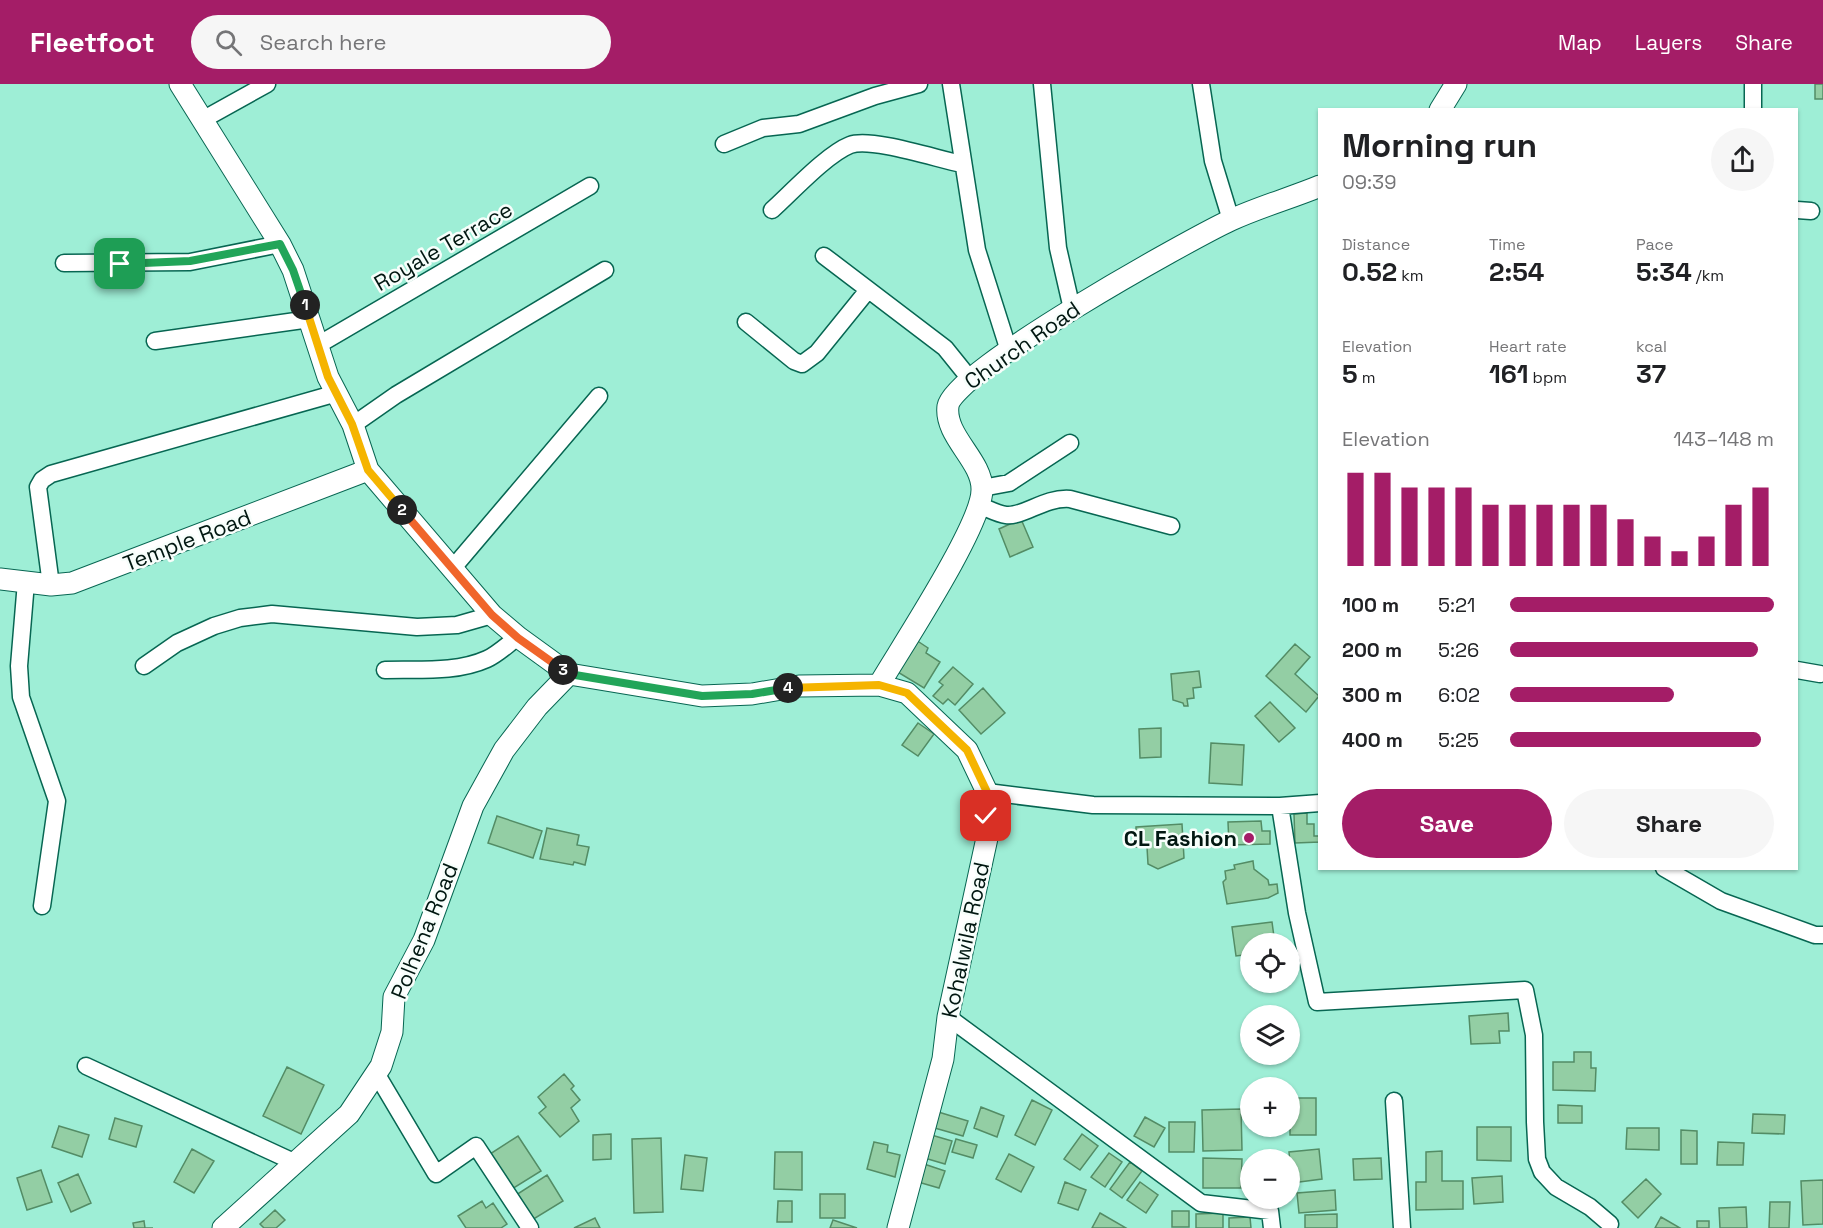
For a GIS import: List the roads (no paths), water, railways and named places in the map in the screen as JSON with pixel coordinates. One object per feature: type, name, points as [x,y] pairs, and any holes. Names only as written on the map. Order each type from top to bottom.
[{"type":"street","name":"Kohalwila Road","points":[[180,84],[204,119],[280,244],[293,270],[318,345],[352,424],[368,470],[492,615],[518,638],[569,674],[702,696],[752,694],[799,686],[879,685],[907,693],[967,750],[987,792],[987,838],[948,1017],[943,1059],[898,1228]]},
{"type":"street","points":[[204,119],[267,84]]},
{"type":"street","points":[[724,144],[763,128],[799,124],[875,96],[919,84]]},
{"type":"street","points":[[951,84],[977,250],[1008,351]]},
{"type":"street","points":[[1042,84],[1058,248],[1072,309]]},
{"type":"street","points":[[1201,84],[1213,161],[1231,220]]},
{"type":"street","points":[[1441,108],[1456,84]]},
{"type":"street","points":[[1753,84],[1753,108]]},
{"type":"street","points":[[772,210],[835,154],[851,145],[873,142],[962,164]]},
{"type":"street","name":"Royale Terrace","points":[[318,345],[590,186]]},
{"type":"street","name":"Church Road","points":[[980,497],[950,420],[948,405],[953,395],[970,379],[1072,309],[1231,220],[1318,187]]},
{"type":"street","points":[[64,262],[190,261],[280,244]]},
{"type":"street","points":[[824,256],[945,348],[970,379]]},
{"type":"street","points":[[352,424],[396,395],[605,270]]},
{"type":"street","points":[[746,322],[795,361],[802,364],[817,353],[868,290]]},
{"type":"street","points":[[155,341],[309,319]]},
{"type":"street","points":[[51,585],[38,487],[42,480],[73,468],[337,393]]},
{"type":"street","points":[[452,569],[599,396]]},
{"type":"street","points":[[879,685],[968,533],[980,497],[1009,483],[1070,443]]},
{"type":"street","name":"Temple Road","points":[[0,579],[51,585],[72,583],[368,470]]},
{"type":"street","points":[[980,497],[1006,515],[1018,513],[1055,498],[1070,499],[1172,526]]},
{"type":"street","points":[[26,582],[19,666],[21,698],[57,801],[42,906]]},
{"type":"street","points":[[144,666],[177,643],[240,618],[272,614],[417,627],[457,625],[492,615]]},
{"type":"street","points":[[385,670],[455,668],[472,664],[489,658],[518,638]]},
{"type":"street","points":[[1798,670],[1820,674]]},
{"type":"street","name":"Polhena Road","points":[[224,1228],[349,1114],[376,1073],[392,1032],[394,997],[424,940],[473,806],[504,750],[537,707],[569,674]]},
{"type":"street","points":[[987,792],[1093,805],[1280,806],[1318,803]]},
{"type":"street","points":[[1280,806],[1297,914],[1317,1002],[1525,990],[1534,1035],[1537,1159],[1542,1172],[1556,1187],[1590,1207],[1611,1227]]},
{"type":"street","points":[[1667,870],[1721,901],[1815,936],[1823,935]]},
{"type":"street","points":[[948,1017],[1201,1203],[1270,1211],[1272,1228]]},
{"type":"street","points":[[86,1066],[296,1163]]},
{"type":"street","points":[[376,1073],[435,1174],[476,1146],[530,1228]]},
{"type":"street","points":[[1394,1101],[1402,1228]]},
{"type":"place","name":"CL Fashion","points":[[1249,838]]}]
